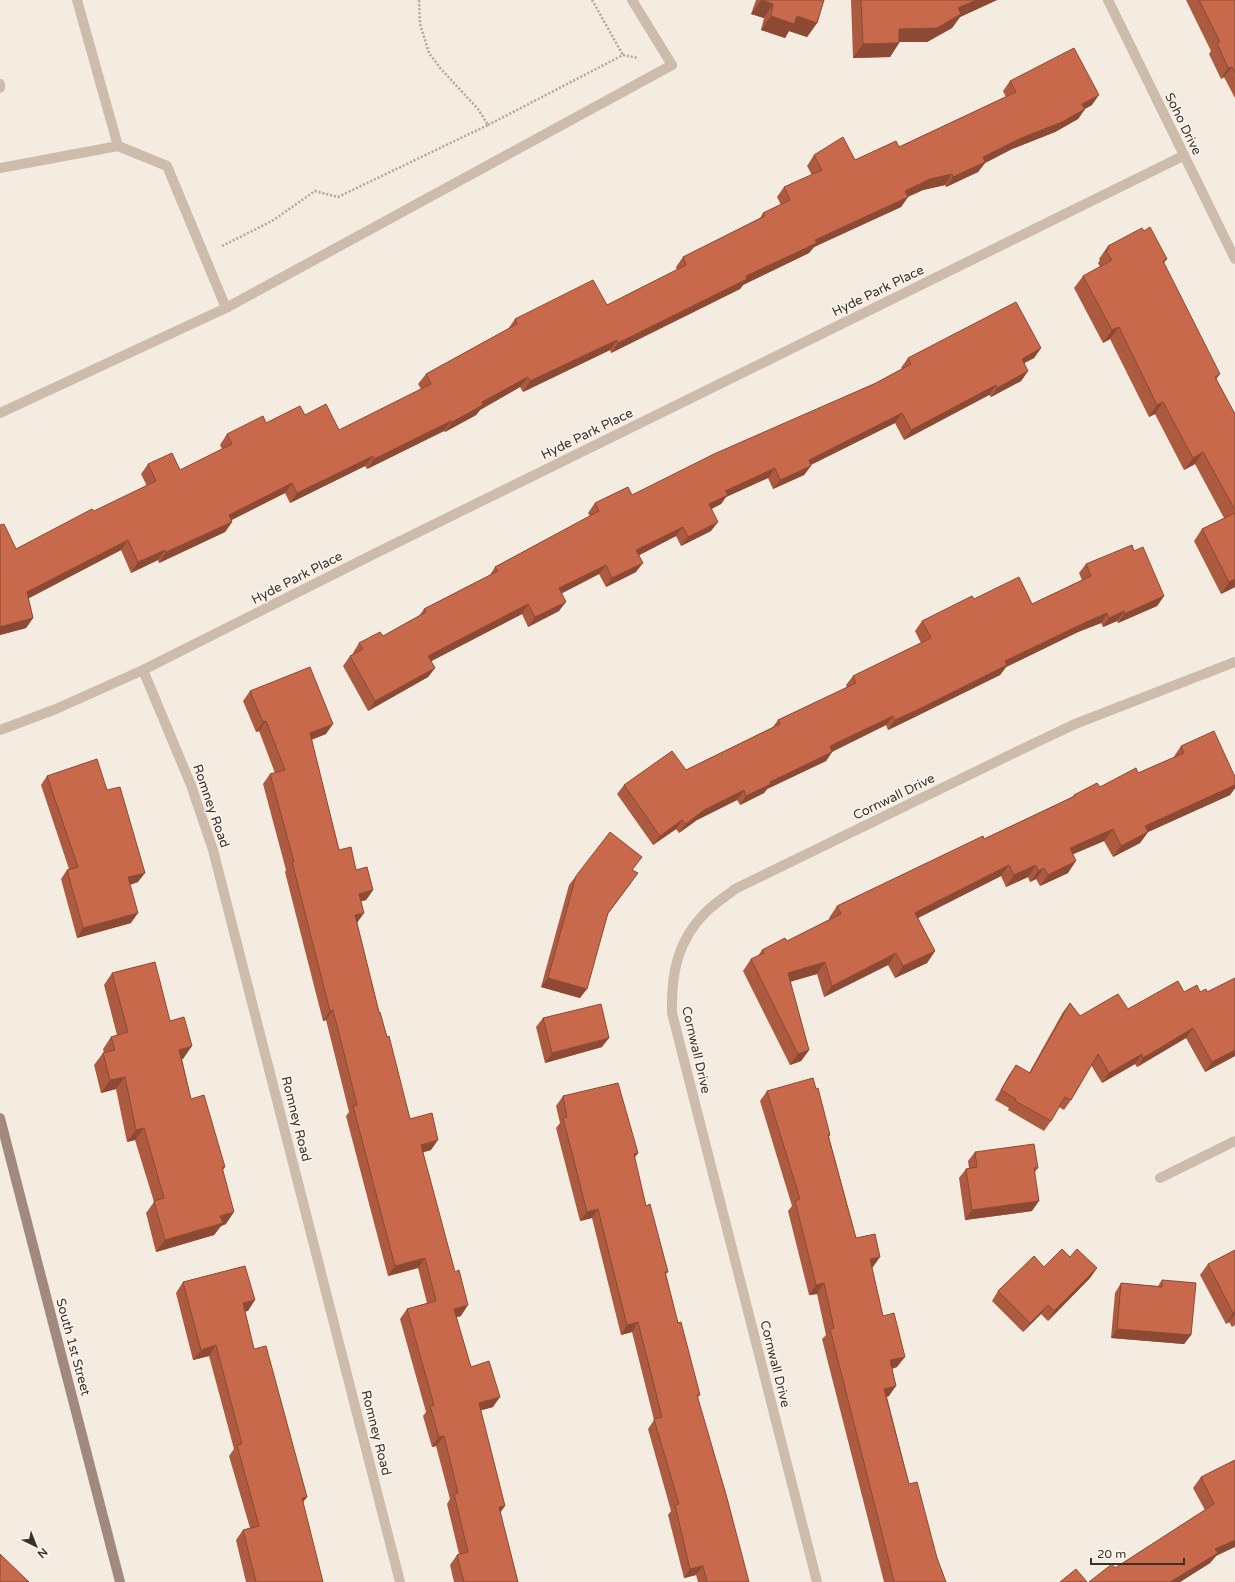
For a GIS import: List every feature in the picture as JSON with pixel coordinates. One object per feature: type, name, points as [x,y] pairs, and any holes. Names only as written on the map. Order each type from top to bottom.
[{"type":"main road","name":"South 1st Street","points":[[0,1118],[120,1582]]},
{"type":"street","points":[[77,0],[118,146]]},
{"type":"street","points":[[0,413],[226,308],[672,65],[632,0]]},
{"type":"street","name":"Soho Drive","points":[[1108,0],[1183,156],[1235,259]]},
{"type":"street","points":[[0,168],[118,146],[167,166],[226,308]]},
{"type":"street","name":"Hyde Park Place","points":[[0,730],[56,709],[143,670],[376,553],[1183,156]]},
{"type":"street","name":"Cornwall Drive","points":[[817,1582],[672,1013],[671,986],[678,958],[686,936],[706,912],[735,889],[1076,724],[1235,662]]},
{"type":"street","name":"Romney Road","points":[[143,670],[191,785],[213,850],[400,1582]]},
{"type":"street","points":[[1160,1178],[1235,1141]]},
{"type":"path","points":[[419,0],[420,24],[429,53],[441,70],[478,109],[488,125]]},
{"type":"path","points":[[592,0],[623,55]]},
{"type":"path","points":[[204,255],[272,221],[315,191],[338,197],[488,125],[623,55],[672,65]]},
{"type":"building","points":[[761,0],[824,0],[817,23],[797,16],[794,24],[771,16],[773,4]]},
{"type":"building","points":[[861,0],[976,0],[958,8],[961,14],[937,28],[899,29],[899,43],[863,44]]},
{"type":"building","points":[[1199,0],[1235,0],[1235,73],[1232,67],[1228,68],[1217,43],[1220,42]]},
{"type":"building","points":[[1074,48],[1099,95],[1082,104],[1085,109],[1062,122],[1019,139],[983,157],[985,162],[953,177],[952,174],[930,179],[905,191],[908,197],[815,240],[817,243],[746,276],[747,279],[618,343],[617,340],[530,381],[528,377],[482,402],[483,405],[452,422],[451,421],[374,459],[373,456],[297,493],[292,483],[229,515],[232,522],[166,552],[165,550],[138,562],[128,540],[27,592],[33,618],[0,627],[0,525],[4,524],[16,549],[92,509],[94,511],[156,481],[148,464],[172,453],[180,470],[232,444],[227,434],[263,416],[266,423],[300,406],[305,415],[326,404],[339,430],[431,384],[426,374],[517,324],[515,319],[593,280],[607,305],[686,265],[683,257],[765,216],[763,213],[790,200],[784,187],[822,170],[814,155],[843,137],[855,160],[896,141],[899,147],[1016,92],[1010,81]]},
{"type":"building","points":[[1150,227],[1167,259],[1163,261],[1220,374],[1215,377],[1235,414],[1235,510],[1203,452],[1193,458],[1163,402],[1157,405],[1119,327],[1112,330],[1083,276],[1112,260],[1106,251],[1109,249],[1108,246],[1142,228],[1144,231]]},
{"type":"building","points":[[1016,302],[1041,348],[1022,359],[1028,371],[997,388],[996,385],[911,430],[902,413],[809,460],[811,466],[780,480],[775,468],[725,491],[728,495],[709,504],[718,522],[688,537],[683,527],[636,550],[643,563],[612,578],[606,565],[559,588],[566,602],[535,617],[528,604],[428,656],[435,668],[375,701],[350,656],[363,649],[359,643],[380,632],[383,636],[426,612],[424,609],[498,571],[495,567],[599,511],[595,503],[628,487],[632,495],[714,454],[876,383],[911,364],[908,358]]},
{"type":"building","points":[[1235,513],[1235,579],[1229,582],[1202,529]]},
{"type":"building","points":[[1132,545],[1134,551],[1143,547],[1164,596],[1124,614],[1124,611],[1109,618],[1107,613],[1084,623],[1005,661],[1007,665],[917,710],[895,720],[893,716],[830,746],[832,752],[770,782],[771,784],[746,796],[744,790],[704,810],[686,824],[682,820],[660,836],[624,785],[672,751],[686,770],[780,724],[778,720],[856,683],[853,676],[931,638],[922,621],[972,596],[974,599],[1019,577],[1032,604],[1091,576],[1086,564]]},
{"type":"building","points":[[310,667],[333,724],[310,733],[339,850],[351,847],[356,870],[367,867],[373,890],[359,894],[364,913],[355,915],[379,1012],[387,1037],[389,1036],[410,1119],[432,1113],[438,1140],[421,1145],[455,1272],[459,1270],[468,1305],[454,1309],[471,1367],[489,1361],[500,1397],[479,1403],[505,1506],[499,1507],[518,1582],[464,1582],[457,1555],[468,1552],[454,1494],[458,1493],[444,1436],[439,1437],[430,1406],[434,1405],[407,1309],[436,1301],[425,1258],[395,1266],[353,1106],[357,1105],[333,1010],[330,1011],[292,862],[294,862],[270,774],[285,770],[266,721],[263,722],[250,691]]},
{"type":"building","points":[[1214,731],[1235,777],[1235,785],[1145,826],[1148,832],[1121,846],[1113,829],[1070,848],[1076,861],[1048,875],[1044,868],[1038,871],[1036,865],[1014,875],[1009,865],[920,910],[915,913],[935,951],[903,966],[896,953],[832,986],[825,962],[788,973],[809,1050],[798,1054],[751,959],[764,953],[762,950],[785,938],[787,941],[841,914],[837,906],[983,836],[984,839],[1075,796],[1074,795],[1097,783],[1100,787],[1136,768],[1138,773],[1184,753],[1181,746]]},
{"type":"building","points":[[97,759],[107,790],[120,787],[145,873],[128,877],[138,913],[83,928],[67,870],[78,867],[47,776]]},
{"type":"building","points":[[610,832],[642,857],[632,870],[638,873],[608,913],[587,989],[548,978],[576,876]]},
{"type":"building","points":[[155,962],[170,1021],[184,1017],[192,1046],[179,1050],[191,1099],[204,1095],[225,1167],[222,1167],[234,1212],[220,1216],[223,1223],[165,1240],[154,1201],[164,1198],[144,1128],[136,1130],[125,1077],[110,1080],[103,1053],[115,1050],[111,1037],[128,1032],[112,973]]},
{"type":"building","points":[[1235,978],[1235,1050],[1212,1062],[1193,1028],[1143,1058],[1142,1054],[1109,1073],[1098,1054],[1071,1100],[1065,1097],[1051,1121],[1015,1101],[1016,1099],[1001,1090],[1016,1065],[1030,1073],[1070,1003],[1080,1016],[1118,994],[1128,1009],[1178,981],[1184,992],[1197,985],[1200,992],[1206,989],[1207,992]]},
{"type":"building","points":[[601,1004],[609,1038],[552,1053],[543,1018]]},
{"type":"building","points":[[813,1078],[816,1089],[818,1088],[830,1135],[828,1135],[856,1238],[875,1234],[880,1257],[870,1259],[883,1316],[894,1313],[905,1357],[890,1360],[896,1386],[884,1389],[909,1484],[917,1482],[937,1558],[946,1582],[894,1582],[830,1329],[834,1328],[824,1283],[816,1285],[795,1201],[800,1199],[767,1091]]},
{"type":"building","points":[[618,1083],[638,1153],[634,1154],[646,1206],[650,1204],[668,1272],[665,1272],[678,1323],[681,1322],[700,1395],[697,1395],[727,1498],[749,1582],[707,1582],[703,1566],[690,1569],[675,1505],[679,1504],[654,1419],[662,1417],[638,1322],[627,1325],[598,1209],[587,1212],[563,1118],[567,1117],[563,1096]]},
{"type":"building","points":[[1034,1144],[1038,1168],[1034,1168],[1039,1201],[972,1210],[966,1169],[977,1167],[975,1152]]},
{"type":"building","points":[[1062,1249],[1070,1257],[1077,1249],[1097,1268],[1054,1311],[1048,1305],[1030,1323],[998,1291],[1034,1256],[1044,1267]]},
{"type":"building","points":[[1235,1250],[1235,1312],[1233,1313],[1208,1264]]},
{"type":"building","points":[[245,1266],[255,1300],[243,1303],[254,1349],[266,1346],[307,1497],[302,1498],[323,1582],[256,1582],[243,1530],[259,1526],[237,1445],[242,1444],[216,1345],[201,1350],[183,1282]]},
{"type":"building","points":[[1162,1280],[1196,1283],[1191,1335],[1117,1329],[1121,1283],[1162,1287]]},
{"type":"building","points":[[1235,1460],[1235,1540],[1215,1549],[1218,1553],[1170,1582],[1089,1582],[1112,1564],[1115,1568],[1214,1504],[1201,1477]]},
{"type":"building","points":[[0,1554],[29,1582],[0,1582]]},
{"type":"building","points":[[1076,1569],[1087,1582],[1060,1582]]}]
